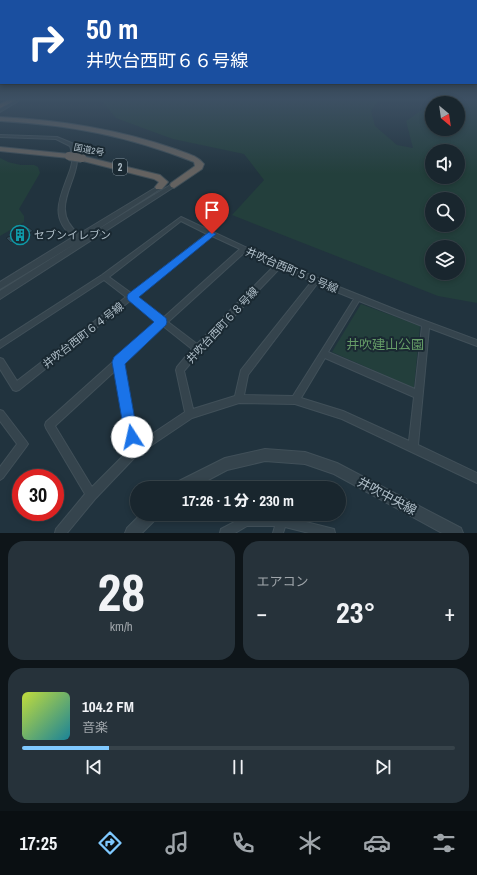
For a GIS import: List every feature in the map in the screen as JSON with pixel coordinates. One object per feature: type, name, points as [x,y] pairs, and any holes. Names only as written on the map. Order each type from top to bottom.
[{"type":"highway","name":"国道2号","points":[[69,125],[135,138],[198,160],[200,164],[199,167],[174,184]]},
{"type":"highway","name":"国道2号","points":[[0,149],[82,158],[110,164],[160,183]]},
{"type":"highway","name":"2","points":[[160,183],[181,179]]},
{"type":"street","points":[[0,136],[57,138],[72,144],[75,154],[62,200],[61,216],[70,232],[80,239]]},
{"type":"street","points":[[0,295],[160,183]]},
{"type":"street","points":[[0,286],[174,184]]},
{"type":"street","name":"井吹台西町５９号線","points":[[0,345],[104,277],[181,219],[244,250],[316,281],[477,343]]},
{"type":"street","name":"井吹台西町６４号線","points":[[0,362],[16,387],[212,234]]},
{"type":"street","points":[[91,496],[49,425],[244,250]]},
{"type":"street","name":"井吹台西町６８号線","points":[[190,414],[180,370],[197,349],[279,265]]},
{"type":"street","points":[[104,277],[132,297],[197,349]]},
{"type":"street","points":[[239,399],[244,373],[316,281]]},
{"type":"street","points":[[295,400],[357,298]]},
{"type":"street","points":[[413,448],[426,324]]},
{"type":"street","points":[[324,354],[418,394]]},
{"type":"street","points":[[118,362],[134,452]]},
{"type":"street","points":[[60,533],[91,496],[134,452],[190,414],[239,399],[295,400],[343,415],[477,478]]},
{"type":"street","points":[[0,414],[23,444],[0,475]]},
{"type":"street","name":"井吹中央線","points":[[193,481],[224,464],[265,456],[305,458],[337,469],[455,533]]},
{"type":"street","points":[[132,533],[144,521]]},
{"type":"street","points":[[225,533],[246,522],[282,521],[330,533]]},
{"type":"street","points":[[278,533],[282,521]]},
{"type":"green space","points":[[135,125],[375,125],[397,145],[413,148],[407,125],[425,125],[425,136],[465,136],[465,125],[477,125],[477,303],[438,296],[232,215],[264,180],[244,154],[173,139]]},
{"type":"green space","points":[[0,158],[8,162],[21,165],[34,165],[38,167],[40,173],[19,209],[24,216],[24,222],[0,236]]},
{"type":"green space","name":"井吹建山公園","points":[[361,304],[420,326],[414,388],[332,352]]},
{"type":"building","name":"セブンイレブン","points":[[28,227],[33,231],[11,243],[6,238]]},
{"type":"place","name":"セブンイレブン","points":[[20,235]]},
{"type":"route","points":[[132,437],[118,362],[162,322],[132,297],[212,234]]}]
